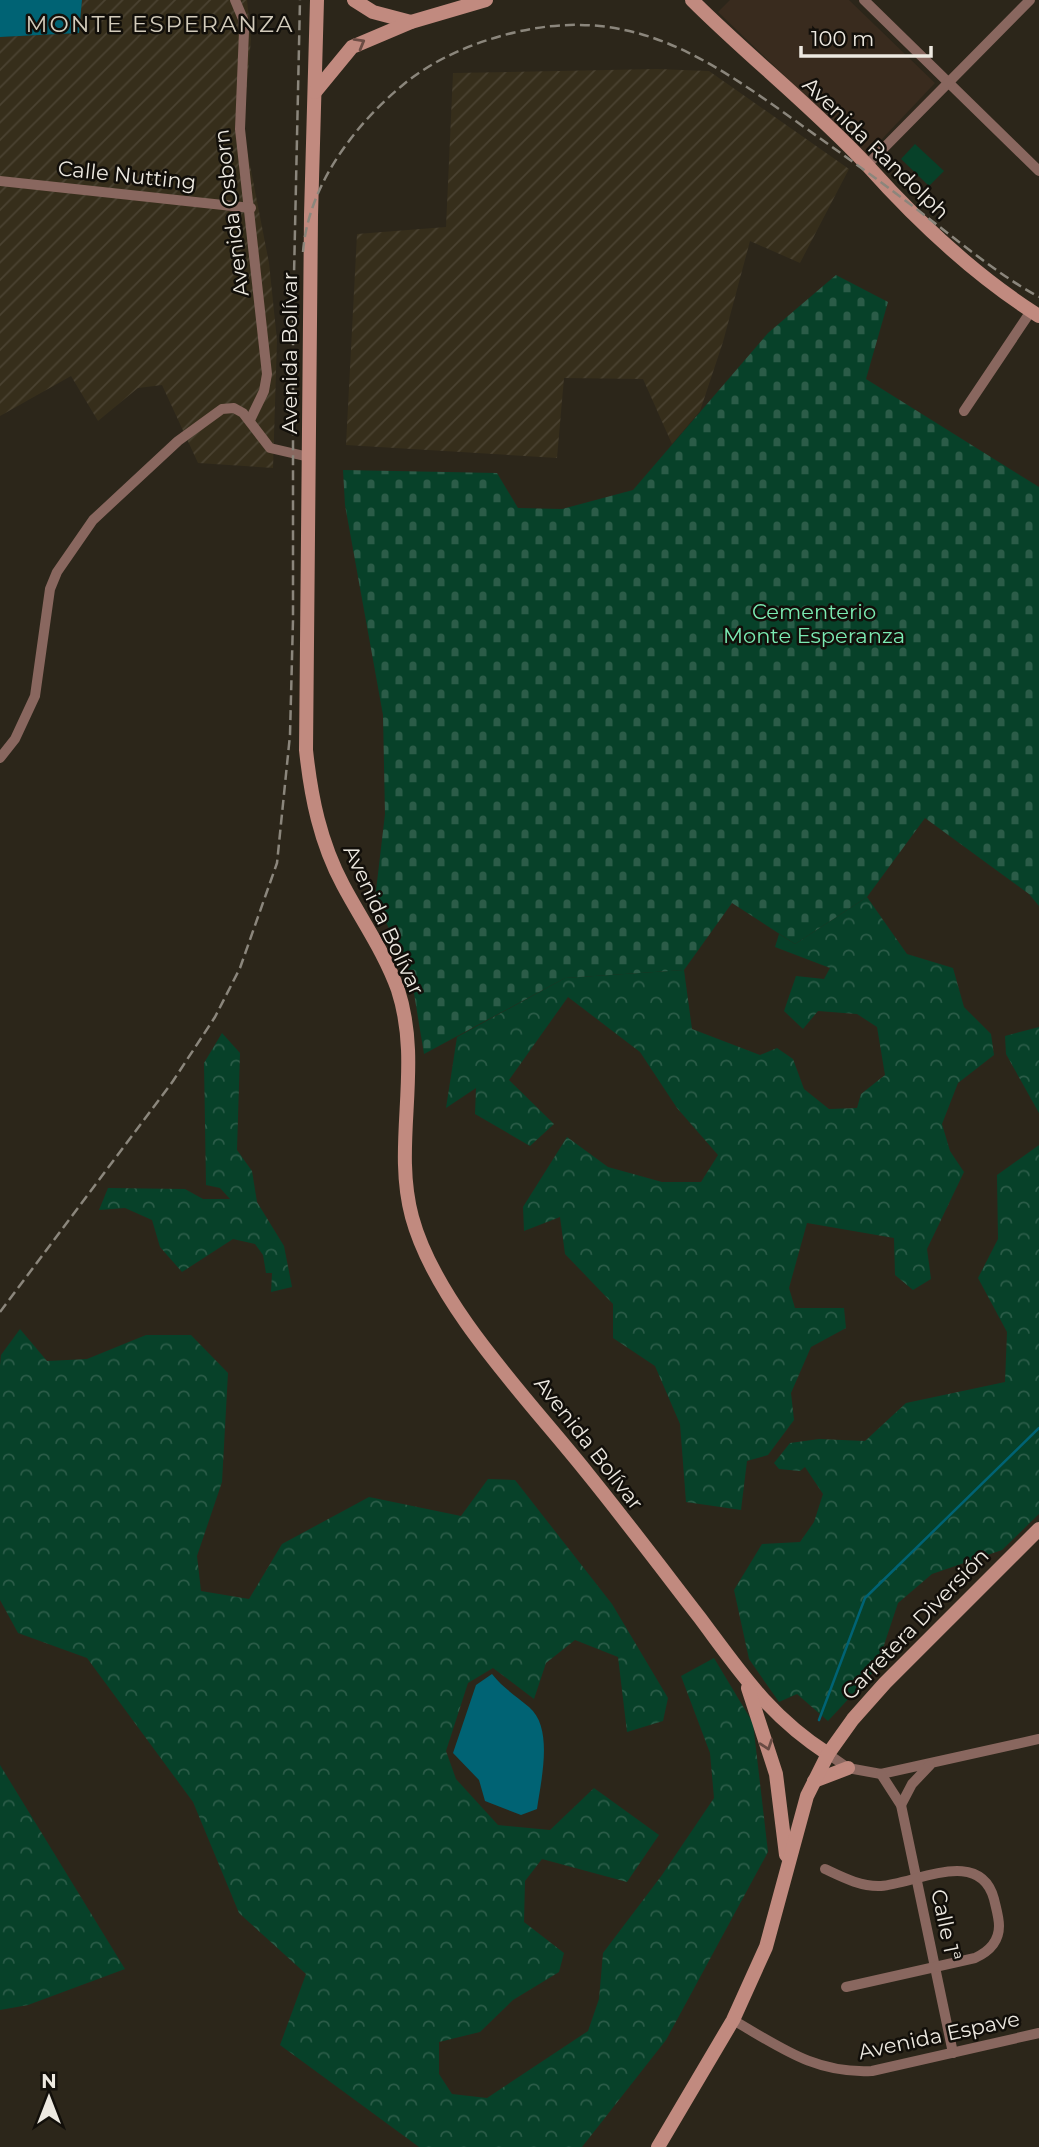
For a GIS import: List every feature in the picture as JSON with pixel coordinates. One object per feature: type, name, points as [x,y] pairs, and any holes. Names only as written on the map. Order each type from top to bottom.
[{"type":"main road","name":"Avenida Bolívar","points":[[317,0],[306,728],[310,788],[331,863],[381,953],[397,988],[408,1032],[410,1091],[406,1190],[419,1239],[454,1306],[588,1474],[745,1680],[779,1718],[828,1754]]},
{"type":"main road","points":[[354,0],[373,12],[411,22]]},
{"type":"main road","points":[[314,93],[352,47],[411,22],[486,0]]},
{"type":"main road","name":"Avenida Randolph","points":[[692,0],[867,165],[934,235],[973,268],[1035,313]]},
{"type":"main road","name":"Carretera Diversión","points":[[807,1796],[828,1754],[853,1719],[885,1683],[1039,1529]]},
{"type":"main road","points":[[745,1680],[772,1760],[787,1860]]},
{"type":"main road","points":[[814,1781],[848,1769]]},
{"type":"main road","points":[[783,1826],[792,1810],[807,1796]]},
{"type":"main road","points":[[658,2147],[733,2020],[766,1947],[781,1895],[787,1860],[807,1796]]},
{"type":"street","name":"Avenida Osborn","points":[[236,0],[243,19],[239,104],[267,374],[260,402],[250,421]]},
{"type":"street","points":[[864,0],[1039,171]]},
{"type":"street","points":[[867,165],[1032,0],[1039,5]]},
{"type":"street","name":"Calle Nutting","points":[[0,181],[251,208]]},
{"type":"street","points":[[964,411],[1035,313]]},
{"type":"street","points":[[0,758],[26,720],[35,696],[50,589],[58,572],[93,520],[211,415],[222,409],[234,408],[250,421],[270,448],[309,457]]},
{"type":"street","points":[[828,1754],[848,1769],[881,1774],[1039,1739]]},
{"type":"street","points":[[881,1774],[901,1805],[912,1784],[931,1764]]},
{"type":"street","name":"Calle 1ª","points":[[901,1805],[953,2053]]},
{"type":"street","points":[[824,1869],[869,1886],[917,1880],[954,1870],[974,1872],[988,1885],[998,1916],[996,1941],[984,1954],[846,1987]]},
{"type":"street","name":"Avenida Espave","points":[[733,2020],[804,2060],[845,2073],[872,2071],[1039,2034]]},
{"type":"shaded area","points":[[82,0],[247,0],[251,39],[243,129],[269,263],[277,340],[273,468],[198,463],[162,385],[138,388],[98,421],[71,376],[0,416],[0,37],[78,33]]},
{"type":"shaded area","points":[[730,0],[849,0],[935,83],[867,155],[718,12]]},
{"type":"shaded area","points":[[657,69],[709,71],[849,169],[800,263],[750,241],[723,342],[700,411],[672,444],[643,379],[564,378],[557,458],[346,445],[357,234],[446,227],[453,73]]},
{"type":"green space","points":[[915,144],[944,171],[929,186],[901,159]]},
{"type":"green space","name":"Cementerio Monte Esperanza","points":[[836,275],[888,302],[866,379],[1039,487],[1039,906],[1029,894],[925,818],[867,897],[795,944],[732,903],[684,970],[565,978],[424,1054],[411,975],[375,899],[385,814],[383,715],[345,505],[343,470],[497,473],[518,508],[562,509],[633,490],[768,333]]},
{"type":"green space","points":[[867,897],[907,954],[953,968],[964,1007],[991,1034],[994,1055],[958,1083],[942,1124],[950,1151],[964,1172],[927,1249],[931,1279],[913,1290],[895,1275],[894,1238],[807,1223],[789,1288],[795,1308],[844,1308],[846,1328],[811,1347],[791,1393],[794,1420],[768,1455],[747,1461],[741,1510],[686,1502],[680,1424],[655,1366],[613,1338],[613,1304],[565,1254],[560,1217],[524,1231],[523,1207],[567,1137],[608,1167],[662,1182],[701,1182],[718,1155],[677,1108],[640,1052],[568,997],[509,1080],[554,1124],[530,1146],[475,1114],[476,1088],[446,1108],[457,1037],[565,978],[684,970],[692,1029],[760,1055],[777,1048],[793,1059],[804,1089],[829,1109],[857,1108],[861,1094],[885,1075],[877,1027],[857,1014],[818,1011],[803,1029],[784,1011],[796,976],[824,979],[830,968],[775,947],[779,934],[795,944]]},
{"type":"green space","points":[[1039,1027],[1039,1113],[1006,1054],[1005,1036]]},
{"type":"green space","points":[[222,1033],[240,1053],[237,1150],[252,1171],[257,1202],[284,1246],[292,1287],[271,1292],[272,1273],[266,1273],[263,1255],[255,1244],[233,1239],[182,1272],[160,1247],[152,1220],[125,1208],[99,1210],[108,1188],[185,1189],[203,1199],[230,1199],[220,1188],[206,1185],[204,1063]]},
{"type":"green space","points":[[1039,1145],[1039,1514],[1002,1550],[932,1574],[898,1603],[876,1669],[828,1721],[797,1694],[779,1702],[749,1659],[734,1590],[762,1544],[800,1542],[814,1522],[823,1494],[805,1467],[800,1471],[779,1469],[774,1463],[790,1443],[819,1439],[865,1441],[906,1403],[1005,1382],[1007,1332],[978,1278],[998,1239],[997,1175]]},
{"type":"green space","points":[[20,1329],[47,1361],[87,1359],[146,1335],[191,1335],[228,1373],[222,1482],[197,1556],[201,1591],[249,1599],[282,1544],[369,1497],[461,1516],[488,1479],[515,1480],[612,1604],[668,1698],[663,1721],[627,1732],[618,1657],[575,1640],[546,1663],[534,1699],[493,1668],[468,1683],[446,1751],[456,1779],[498,1825],[550,1830],[594,1788],[659,1835],[627,1882],[542,1859],[525,1881],[524,1922],[564,1953],[559,1972],[513,2000],[480,2032],[439,2042],[439,2074],[452,2094],[487,2098],[588,2031],[599,1999],[603,1953],[662,1875],[714,1798],[710,1753],[681,1676],[714,1658],[753,1723],[768,1852],[666,2040],[582,2147],[419,2147],[280,2045],[306,1974],[239,1913],[193,1802],[87,1658],[18,1633],[0,1600],[0,1365],[1,1355]]},
{"type":"green space","points":[[0,1765],[125,1969],[28,2005],[0,2010]]},
{"type":"water","points":[[0,0],[82,0],[79,33],[0,37]]},
{"type":"water","points":[[492,1674],[537,1716],[544,1741],[537,1809],[521,1815],[485,1801],[479,1780],[453,1753],[476,1685]]},
{"type":"waterway","points":[[819,1720],[865,1598],[1039,1428]]},
{"type":"railway","points":[[0,1312],[173,1081],[215,1017],[240,968],[277,863],[290,735],[293,620],[293,321],[300,0]]},
{"type":"railway","points":[[303,252],[314,204],[337,159],[368,118],[404,84],[441,60],[494,38],[550,26],[589,25],[625,30],[659,40],[724,72],[857,165],[994,268],[1039,297]]},
{"type":"district","name":"MONTE ESPERANZA","points":[[160,24]]}]
